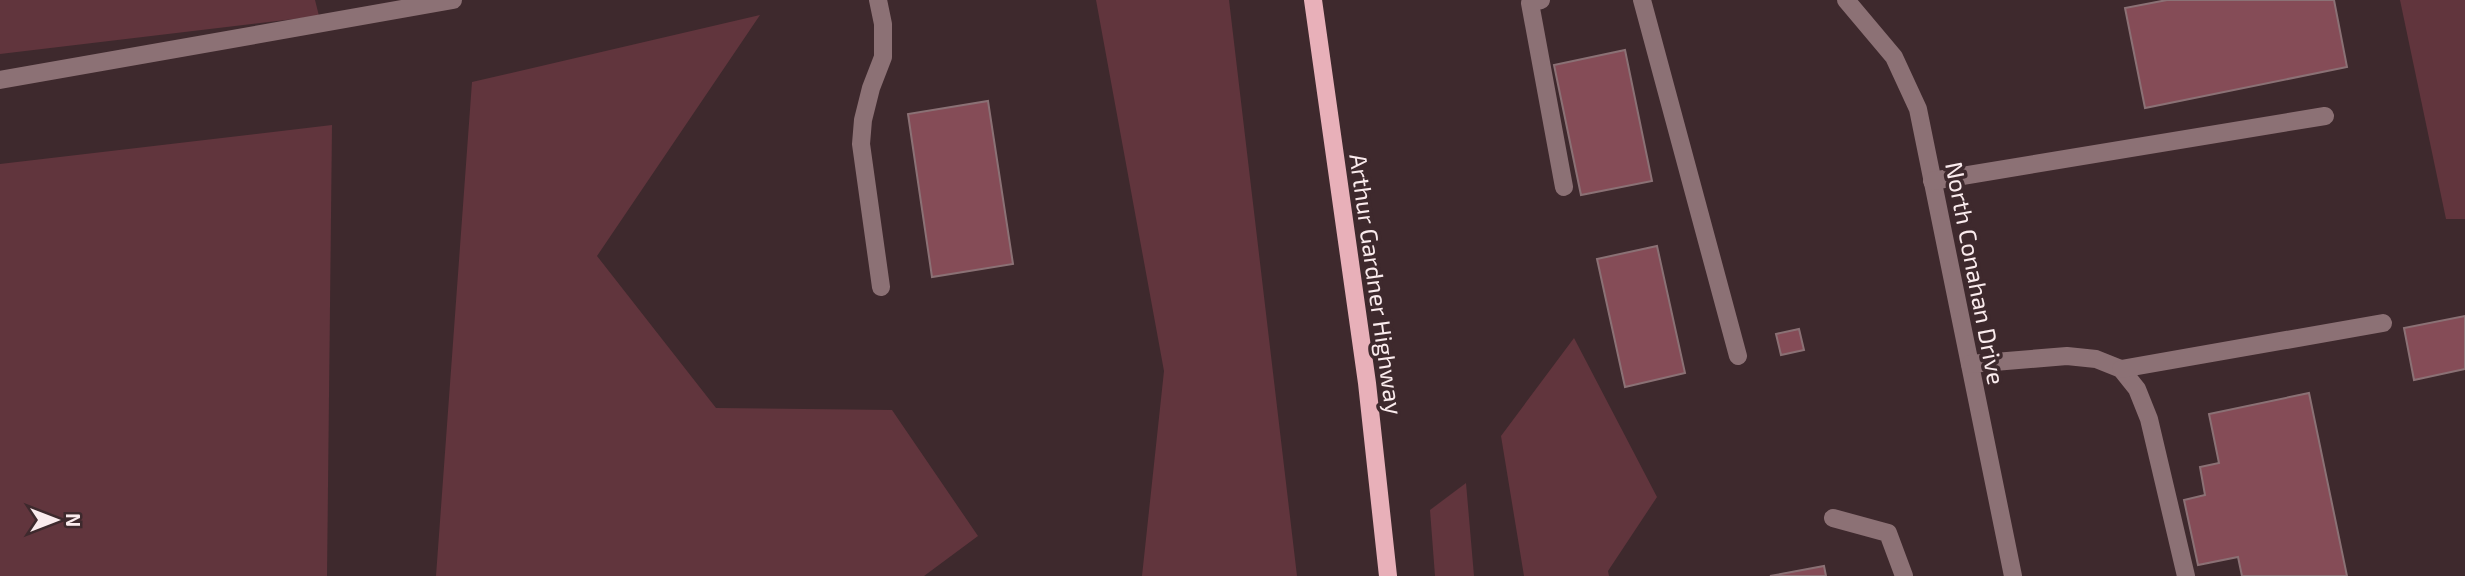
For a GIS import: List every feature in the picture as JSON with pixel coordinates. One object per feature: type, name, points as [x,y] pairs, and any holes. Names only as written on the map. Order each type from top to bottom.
[{"type":"main road","name":"Arthur Gardner Highway","points":[[1313,0],[1367,383],[1388,576]]},
{"type":"street","points":[[0,80],[420,3],[453,0]]},
{"type":"street","points":[[878,0],[883,24],[883,57],[871,88],[863,120],[861,144],[881,287]]},
{"type":"street","points":[[1541,0],[1530,2],[1564,187]]},
{"type":"street","points":[[1642,0],[1738,356]]},
{"type":"street","name":"North Conahan Drive","points":[[1846,0],[1895,57],[1918,108],[2013,576]]},
{"type":"street","points":[[1933,181],[2325,116]]},
{"type":"street","points":[[2120,369],[2383,323]]},
{"type":"street","points":[[1970,364],[2067,356],[2096,359],[2120,369],[2137,389],[2149,419],[2186,576]]},
{"type":"street","points":[[1833,518],[1888,533],[1905,576]]},
{"type":"shaded area","points":[[0,0],[315,0],[319,16],[0,54]]},
{"type":"shaded area","points":[[1096,0],[1229,0],[1297,576],[1142,576],[1164,371]]},
{"type":"shaded area","points":[[2400,0],[2465,0],[2465,219],[2446,219]]},
{"type":"shaded area","points":[[760,15],[597,256],[716,408],[892,410],[978,536],[924,576],[436,576],[472,82]]},
{"type":"shaded area","points":[[332,125],[327,576],[0,576],[0,164]]},
{"type":"shaded area","points":[[1574,338],[1657,497],[1608,571],[1609,576],[1524,576],[1501,436]]},
{"type":"shaded area","points":[[1466,483],[1474,576],[1435,576],[1430,510]]},
{"type":"building","points":[[2167,0],[2334,0],[2347,67],[2145,108],[2125,8]]},
{"type":"building","points":[[1625,50],[1652,181],[1581,195],[1554,65]]},
{"type":"building","points":[[988,101],[1013,264],[932,277],[908,114]]},
{"type":"building","points":[[1657,246],[1685,373],[1625,387],[1597,259]]},
{"type":"building","points":[[2465,316],[2465,369],[2414,380],[2404,328]]},
{"type":"building","points":[[1799,329],[1804,350],[1781,355],[1776,334]]},
{"type":"building","points":[[2309,393],[2347,576],[2242,576],[2238,557],[2198,565],[2184,500],[2205,495],[2200,467],[2219,463],[2209,414]]},
{"type":"building","points":[[1824,566],[1826,576],[1770,576]]}]
